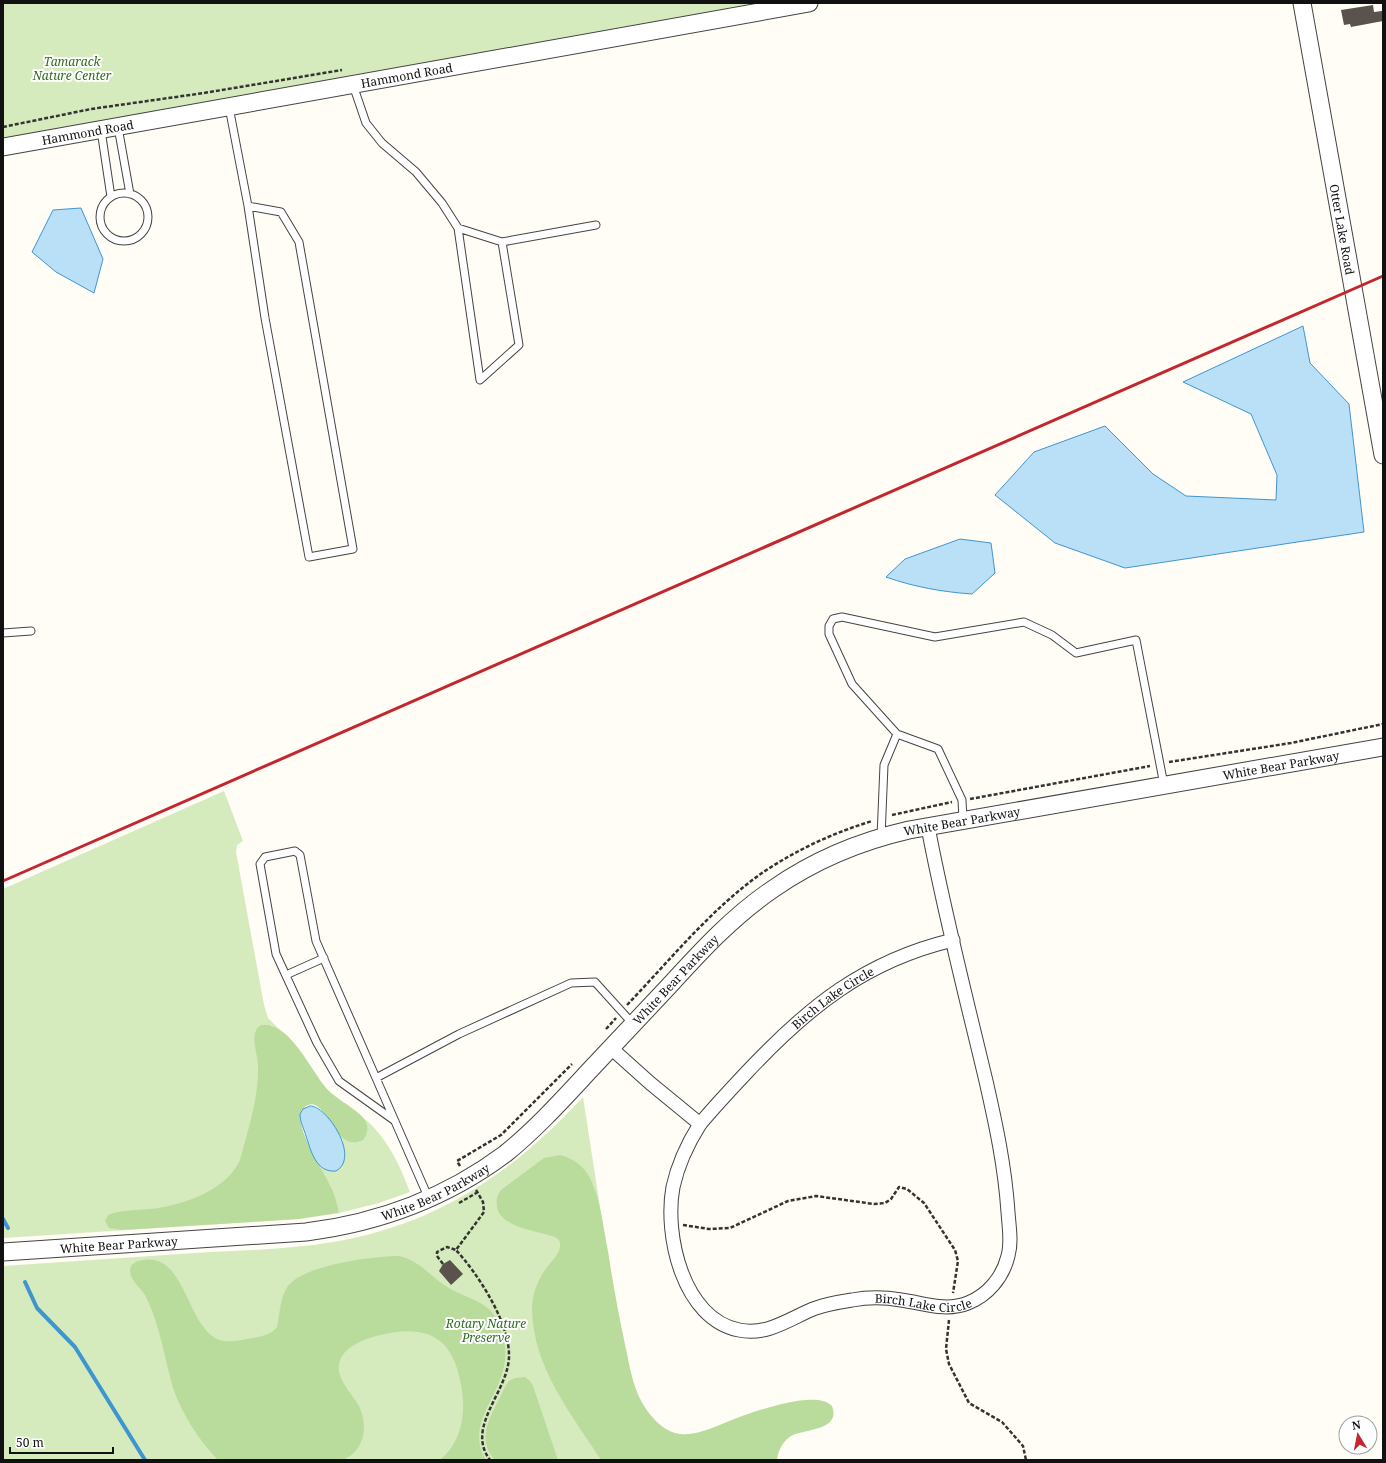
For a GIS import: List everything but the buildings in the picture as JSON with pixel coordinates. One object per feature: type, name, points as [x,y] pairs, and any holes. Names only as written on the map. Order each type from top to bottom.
[{"type":"street","name":"Hammond Road","points":[[3,147],[809,3]]},
{"type":"street","name":"Otter Lake Road","points":[[1302,3],[1383,455]]},
{"type":"street","name":"White Bear Parkway","points":[[3,1252],[306,1232],[368,1221],[429,1199],[464,1181],[515,1145],[551,1112],[716,936],[764,895],[825,859],[881,837],[928,827],[1383,747]]},
{"type":"street","name":"Birch Lake Circle","points":[[928,827],[1001,1150],[1010,1240],[1009,1254],[1005,1266],[990,1289],[971,1302],[951,1307],[935,1307],[892,1298],[861,1298],[824,1305],[765,1330],[747,1332],[734,1329],[712,1318],[692,1292],[678,1261],[671,1224],[672,1195],[676,1174],[683,1154],[700,1124],[770,1048],[821,1002],[849,983],[889,962],[953,940]]},
{"type":"street","points":[[611,1048],[654,1087],[700,1124]]},
{"type":"lane","points":[[353,85],[366,123],[382,143],[416,172],[442,203],[458,228],[480,380],[519,345],[502,242]]},
{"type":"lane","points":[[229,107],[248,206],[265,318],[310,557],[353,549],[299,242],[281,212],[248,206]]},
{"type":"lane","points":[[118,127],[130,194]]},
{"type":"lane","points":[[101,130],[111,196]]},
{"type":"lane","points":[[118,194],[130,194],[140,199],[145,205],[148,220],[142,234],[128,241],[119,242],[105,233],[99,218],[101,209],[111,196],[118,194]]},
{"type":"lane","points":[[458,228],[502,242],[596,225]]},
{"type":"lane","points":[[963,820],[962,800],[938,749],[897,734],[852,684],[829,634],[829,626],[833,619],[842,617],[935,638],[1024,622],[1052,635],[1076,653],[1136,640],[1164,785]]},
{"type":"lane","points":[[3,633],[31,631]]},
{"type":"lane","points":[[881,837],[884,765],[897,734]]},
{"type":"lane","points":[[395,1120],[339,1081],[317,1043],[276,954],[260,864],[265,857],[295,851],[300,855],[316,941],[395,1120],[429,1199]]},
{"type":"lane","points":[[286,975],[324,958]]},
{"type":"lane","points":[[376,1078],[459,1034],[571,983],[594,982],[633,1024]]},
{"type":"path","points":[[601,1034],[703,925],[762,874],[796,852],[842,830],[920,808],[1159,764],[1291,743],[1383,724]]},
{"type":"path","points":[[457,1161],[502,1135],[574,1063]]},
{"type":"path","points":[[671,1224],[709,1229],[730,1228],[788,1201],[816,1196],[874,1204],[885,1203],[891,1199],[899,1187],[907,1189],[924,1203],[955,1250],[958,1261],[946,1349],[949,1364],[969,1403],[1002,1422],[1023,1446],[1026,1460]]},
{"type":"path","points":[[456,1250],[485,1210],[478,1192],[459,1203]]},
{"type":"path","points":[[443,1264],[437,1256],[437,1252],[447,1247],[456,1250],[479,1278],[502,1324],[508,1344],[507,1373],[486,1418],[482,1432],[484,1448],[490,1460]]},
{"type":"green space","name":"Tamarack Nature Center","points":[[3,3],[806,3],[3,146]]},
{"type":"green space","points":[[224,791],[243,841],[237,845],[236,852],[264,1005],[268,1018],[282,1032],[271,1025],[299,1219],[3,1238],[3,889]]},
{"type":"green space","points":[[261,1025],[272,1026],[291,1039],[329,1091],[360,1114],[367,1124],[366,1134],[363,1140],[352,1142],[343,1138],[323,1112],[316,1106],[309,1105],[301,1111],[300,1119],[302,1128],[315,1158],[331,1186],[339,1213],[299,1219],[121,1230],[109,1228],[105,1221],[108,1215],[124,1211],[163,1207],[190,1200],[214,1188],[225,1180],[233,1171],[240,1160],[255,1101],[258,1078],[258,1061],[254,1038],[257,1029]]},
{"type":"green space","name":"Rotary Nature Preserve","points":[[583,1097],[602,1220],[591,1181],[641,1460],[3,1460],[3,1266],[287,1248],[333,1242],[370,1234],[406,1223],[439,1209],[470,1192],[500,1172],[529,1149]]},
{"type":"green space","points":[[361,1116],[378,1132],[391,1150],[410,1192],[379,1203],[339,1213],[330,1185],[317,1164],[322,1168],[343,1141],[337,1132],[341,1137],[364,1119]]},
{"type":"green space","points":[[560,1155],[574,1160],[581,1166],[588,1174],[594,1186],[601,1214],[633,1380],[638,1395],[646,1409],[657,1422],[667,1430],[678,1434],[688,1434],[700,1432],[771,1407],[800,1400],[824,1401],[832,1406],[832,1420],[814,1430],[793,1435],[787,1439],[782,1445],[777,1460],[601,1460],[566,1407],[546,1370],[539,1351],[534,1330],[532,1303],[534,1292],[547,1267],[558,1252],[560,1242],[555,1237],[521,1228],[505,1220],[497,1207],[497,1198],[501,1190],[544,1158]]},
{"type":"green space","points":[[399,1256],[413,1261],[449,1288],[485,1306],[492,1312],[498,1322],[505,1350],[504,1368],[484,1414],[480,1429],[480,1444],[486,1460],[440,1460],[454,1444],[461,1426],[463,1405],[461,1385],[457,1368],[444,1345],[435,1338],[424,1333],[411,1331],[396,1332],[366,1339],[357,1343],[345,1352],[340,1359],[339,1367],[342,1380],[359,1406],[364,1422],[363,1438],[356,1451],[350,1456],[343,1460],[217,1459],[191,1426],[181,1407],[173,1388],[154,1317],[145,1295],[134,1282],[130,1274],[131,1266],[142,1260],[157,1261],[168,1267],[184,1290],[197,1317],[205,1329],[219,1340],[231,1341],[259,1337],[274,1330],[277,1327],[285,1290],[296,1279],[308,1272],[323,1267],[357,1260]]},
{"type":"green space","points":[[525,1377],[533,1386],[558,1460],[495,1460],[487,1446],[487,1425],[506,1386],[509,1381],[515,1378]]},
{"type":"water","points":[[81,208],[103,259],[94,293],[56,272],[32,252],[53,210]]},
{"type":"water","points":[[1303,326],[1310,363],[1349,404],[1364,532],[1125,568],[1055,543],[995,495],[1034,452],[1105,426],[1153,474],[1186,496],[1276,500],[1277,475],[1251,414],[1183,382]]},
{"type":"water","points":[[960,539],[991,543],[995,573],[972,594],[950,592],[907,584],[886,577],[905,559]]},
{"type":"water","points":[[310,1106],[317,1108],[332,1122],[343,1144],[345,1155],[343,1164],[336,1171],[329,1171],[319,1165],[312,1154],[301,1123],[300,1114],[303,1109]]},
{"type":"waterway","points":[[3,1219],[8,1228]]},
{"type":"waterway","points":[[25,1282],[37,1308],[75,1347],[145,1460]]},
{"type":"railway","points":[[3,881],[1383,276]]}]
